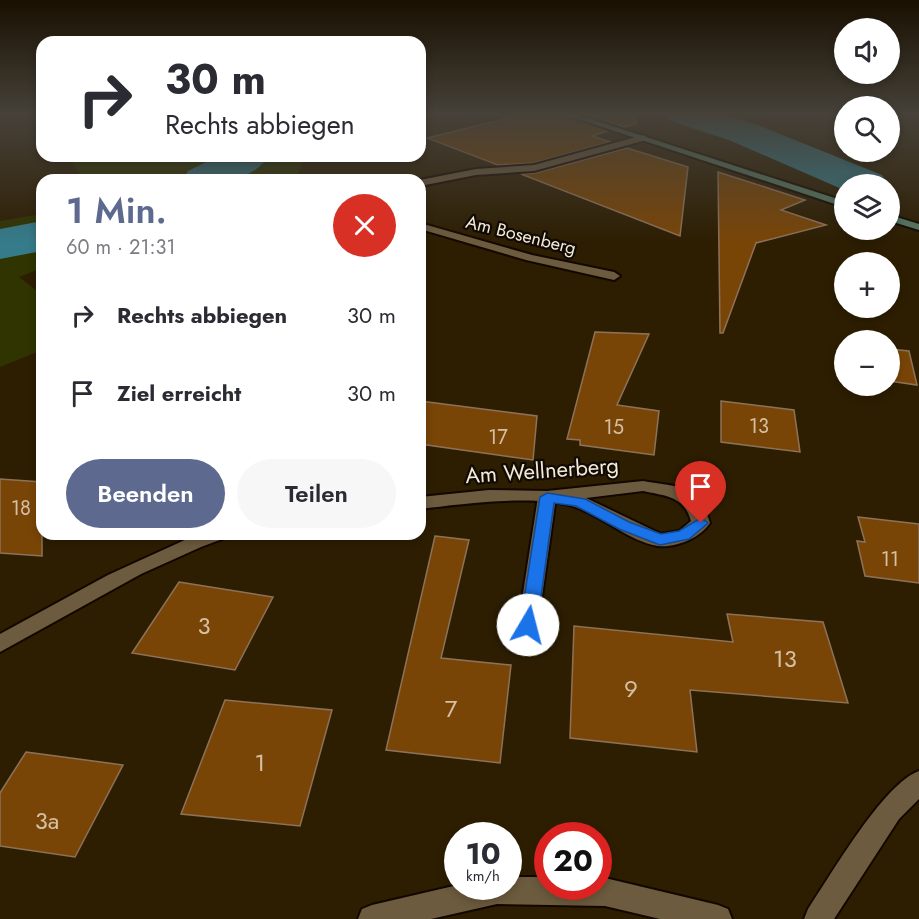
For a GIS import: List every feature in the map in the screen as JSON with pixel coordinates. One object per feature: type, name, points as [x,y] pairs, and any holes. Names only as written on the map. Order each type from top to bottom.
[{"type":"main road","points":[[701,157],[834,201]]},
{"type":"main road","points":[[900,221],[919,227]]},
{"type":"street","points":[[426,182],[476,172],[534,168],[574,157]]},
{"type":"street","name":"Am Bosenberg","points":[[426,228],[531,258],[614,276]]},
{"type":"street","name":"Am Wellnerberg","points":[[426,502],[489,496],[547,497],[643,486],[682,493],[697,510],[701,523],[684,536],[660,540],[624,525],[580,502],[547,497]]},
{"type":"street","points":[[528,625],[547,497]]},
{"type":"street","points":[[0,644],[66,605],[131,571],[199,540]]},
{"type":"street","points":[[818,919],[890,811],[919,782]]},
{"type":"street","points":[[372,919],[497,891],[509,891],[605,892],[718,919]]},
{"type":"green space","points":[[302,162],[298,174],[80,174],[72,163]]},
{"type":"green space","points":[[36,215],[36,270],[19,277],[36,290],[36,352],[0,367],[0,221]]},
{"type":"building","points":[[477,157],[556,157],[534,163],[498,165]]},
{"type":"building","points":[[594,157],[656,157],[688,167],[680,236],[521,174],[535,173]]},
{"type":"building","points":[[718,172],[805,200],[781,210],[826,225],[756,243],[723,333],[720,333]]},
{"type":"building","points":[[595,332],[649,334],[617,405],[659,411],[654,455],[580,445],[580,440],[567,439]]},
{"type":"building","points":[[900,350],[909,351],[917,385],[900,382]]},
{"type":"building","points":[[721,401],[794,410],[800,452],[721,442]]},
{"type":"building","points":[[426,402],[537,416],[533,460],[426,445]]},
{"type":"building","points":[[0,479],[36,482],[36,540],[42,540],[42,556],[0,553]]},
{"type":"building","points":[[858,517],[919,524],[919,583],[865,576],[857,541],[865,542]]},
{"type":"building","points":[[435,536],[469,540],[441,658],[511,665],[500,763],[386,750]]},
{"type":"building","points":[[179,582],[273,597],[235,670],[132,653]]},
{"type":"building","points":[[727,614],[823,622],[848,703],[690,690],[697,752],[570,738],[574,626],[733,642]]},
{"type":"building","points":[[225,700],[332,710],[300,826],[181,814]]},
{"type":"building","points":[[26,752],[123,765],[75,857],[0,846],[0,793]]},
{"type":"waterway","points":[[802,157],[843,174]]},
{"type":"waterway","points":[[214,174],[238,162]]},
{"type":"waterway","points":[[0,244],[36,237]]},
{"type":"route","points":[[528,625],[547,497],[580,502],[624,525],[660,540],[684,536],[701,523]]}]
